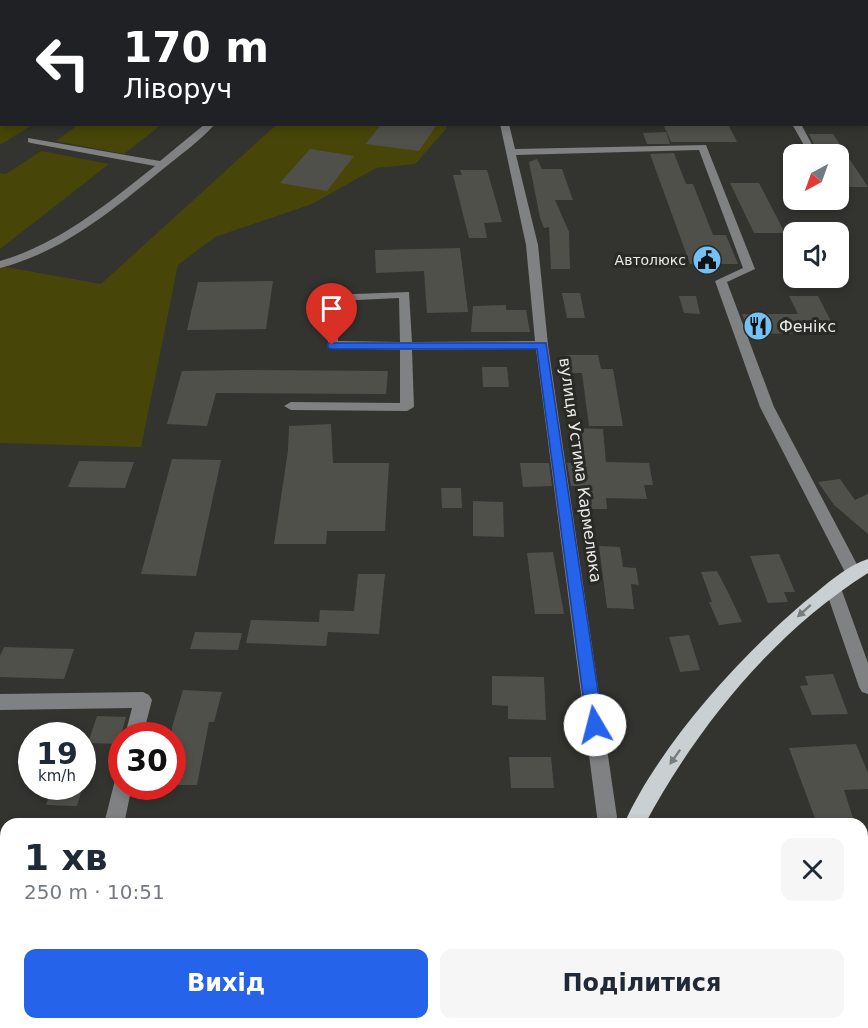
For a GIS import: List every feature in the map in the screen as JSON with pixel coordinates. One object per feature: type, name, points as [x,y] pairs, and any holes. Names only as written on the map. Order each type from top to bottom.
[{"type":"main road","points":[[638,818],[675,757],[721,698],[804,610],[861,569]]},
{"type":"street","points":[[0,265],[30,256],[62,239],[208,126]]},
{"type":"street","name":"вулиця Устима Кармелюка","points":[[504,126],[532,245],[542,345],[607,818]]},
{"type":"street","points":[[797,126],[807,144]]},
{"type":"street","points":[[31,140],[161,164]]},
{"type":"street","points":[[511,152],[702,147],[749,269],[721,281],[767,407],[861,569]]},
{"type":"street","points":[[291,406],[407,407],[406,346],[405,294],[332,298],[332,345],[406,346],[542,345]]},
{"type":"street","points":[[833,588],[868,687]]},
{"type":"street","points":[[0,702],[143,700],[137,722]]},
{"type":"street","points":[[115,818],[119,800]]},
{"type":"shaded area","points":[[0,126],[30,126],[0,145]]},
{"type":"shaded area","points":[[76,126],[160,126],[124,154],[56,141]]},
{"type":"shaded area","points":[[275,126],[447,126],[415,164],[376,168],[312,204],[215,237],[178,265],[141,447],[0,443],[0,266],[101,284]]},
{"type":"shaded area","points":[[41,151],[109,164],[0,249],[0,173],[6,174]]},
{"type":"building","points":[[380,126],[436,126],[419,151],[366,144]]},
{"type":"building","points":[[664,126],[729,126],[737,142],[671,142]]},
{"type":"building","points":[[666,132],[670,144],[647,144],[643,133]]},
{"type":"building","points":[[809,134],[833,134],[840,144],[814,144]]},
{"type":"building","points":[[310,149],[354,156],[327,191],[280,183]]},
{"type":"building","points":[[674,153],[686,184],[693,184],[713,235],[726,235],[738,264],[690,264],[650,154]]},
{"type":"building","points":[[849,158],[868,187],[849,187]]},
{"type":"building","points":[[537,159],[542,169],[562,169],[573,200],[555,200],[569,232],[570,269],[551,269],[549,227],[544,228],[540,218],[529,162]]},
{"type":"building","points":[[460,170],[487,170],[502,222],[484,223],[487,238],[469,238],[453,175],[462,175]]},
{"type":"building","points":[[730,183],[759,183],[783,229],[783,233],[754,233]]},
{"type":"building","points":[[460,248],[468,312],[427,313],[424,271],[376,273],[375,250]]},
{"type":"building","points":[[273,281],[266,329],[187,330],[198,282]]},
{"type":"building","points":[[562,293],[580,293],[585,318],[567,318]]},
{"type":"building","points":[[679,296],[696,296],[700,314],[684,313]]},
{"type":"building","points":[[789,296],[818,296],[837,333],[750,334],[742,314],[798,314]]},
{"type":"building","points":[[506,305],[506,310],[526,310],[530,332],[471,332],[473,306]]},
{"type":"building","points":[[566,355],[598,355],[601,369],[613,369],[623,426],[589,426],[582,373],[569,373]]},
{"type":"building","points":[[482,367],[507,367],[509,387],[483,387]]},
{"type":"building","points":[[182,371],[388,371],[386,394],[216,393],[207,426],[167,424]]},
{"type":"building","points":[[331,424],[333,463],[389,463],[385,531],[327,531],[326,544],[274,544],[288,450],[289,426]]},
{"type":"building","points":[[571,428],[603,429],[606,462],[649,463],[653,485],[644,485],[647,499],[606,498],[607,509],[583,509],[580,486],[571,486],[567,463],[574,463]]},
{"type":"building","points":[[172,459],[221,460],[196,576],[141,574]]},
{"type":"building","points":[[79,461],[134,462],[125,488],[68,487]]},
{"type":"building","points":[[520,463],[549,463],[552,486],[523,487]]},
{"type":"building","points":[[840,479],[855,500],[868,494],[868,534],[834,505],[818,482]]},
{"type":"building","points":[[441,488],[461,488],[462,508],[442,508]]},
{"type":"building","points":[[473,501],[503,502],[504,537],[473,536]]},
{"type":"building","points":[[599,546],[620,547],[623,567],[636,568],[639,585],[631,584],[634,609],[607,608]]},
{"type":"building","points":[[553,552],[564,614],[535,614],[527,553]]},
{"type":"building","points":[[779,554],[795,592],[784,592],[788,602],[768,603],[750,556]]},
{"type":"building","points":[[717,571],[742,622],[719,625],[709,602],[712,602],[701,572]]},
{"type":"building","points":[[358,574],[385,574],[379,634],[328,632],[326,646],[246,643],[251,620],[319,622],[320,610],[354,611]]},
{"type":"building","points":[[195,632],[242,633],[238,650],[190,649]]},
{"type":"building","points":[[689,635],[700,670],[680,672],[669,637]]},
{"type":"building","points":[[4,647],[74,649],[64,679],[0,677],[0,656]]},
{"type":"building","points":[[833,674],[848,714],[812,715],[800,686],[808,685],[805,676]]},
{"type":"building","points":[[492,676],[544,677],[546,720],[508,719],[508,706],[492,705]]},
{"type":"building","points":[[183,690],[222,692],[214,722],[209,722],[197,785],[186,785],[186,722],[173,722]]},
{"type":"building","points":[[97,716],[126,717],[125,722],[108,722],[108,744],[96,743]]},
{"type":"building","points":[[856,744],[868,773],[868,789],[844,790],[853,818],[815,818],[789,748]]},
{"type":"building","points":[[509,757],[551,757],[554,788],[511,788]]},
{"type":"building","points":[[48,800],[79,800],[77,806],[46,805]]},
{"type":"place","name":"Автолюкс","points":[[707,260]]},
{"type":"place","name":"Фенікс","points":[[758,326]]},
{"type":"route","points":[[332,345],[542,345],[595,725]]}]
